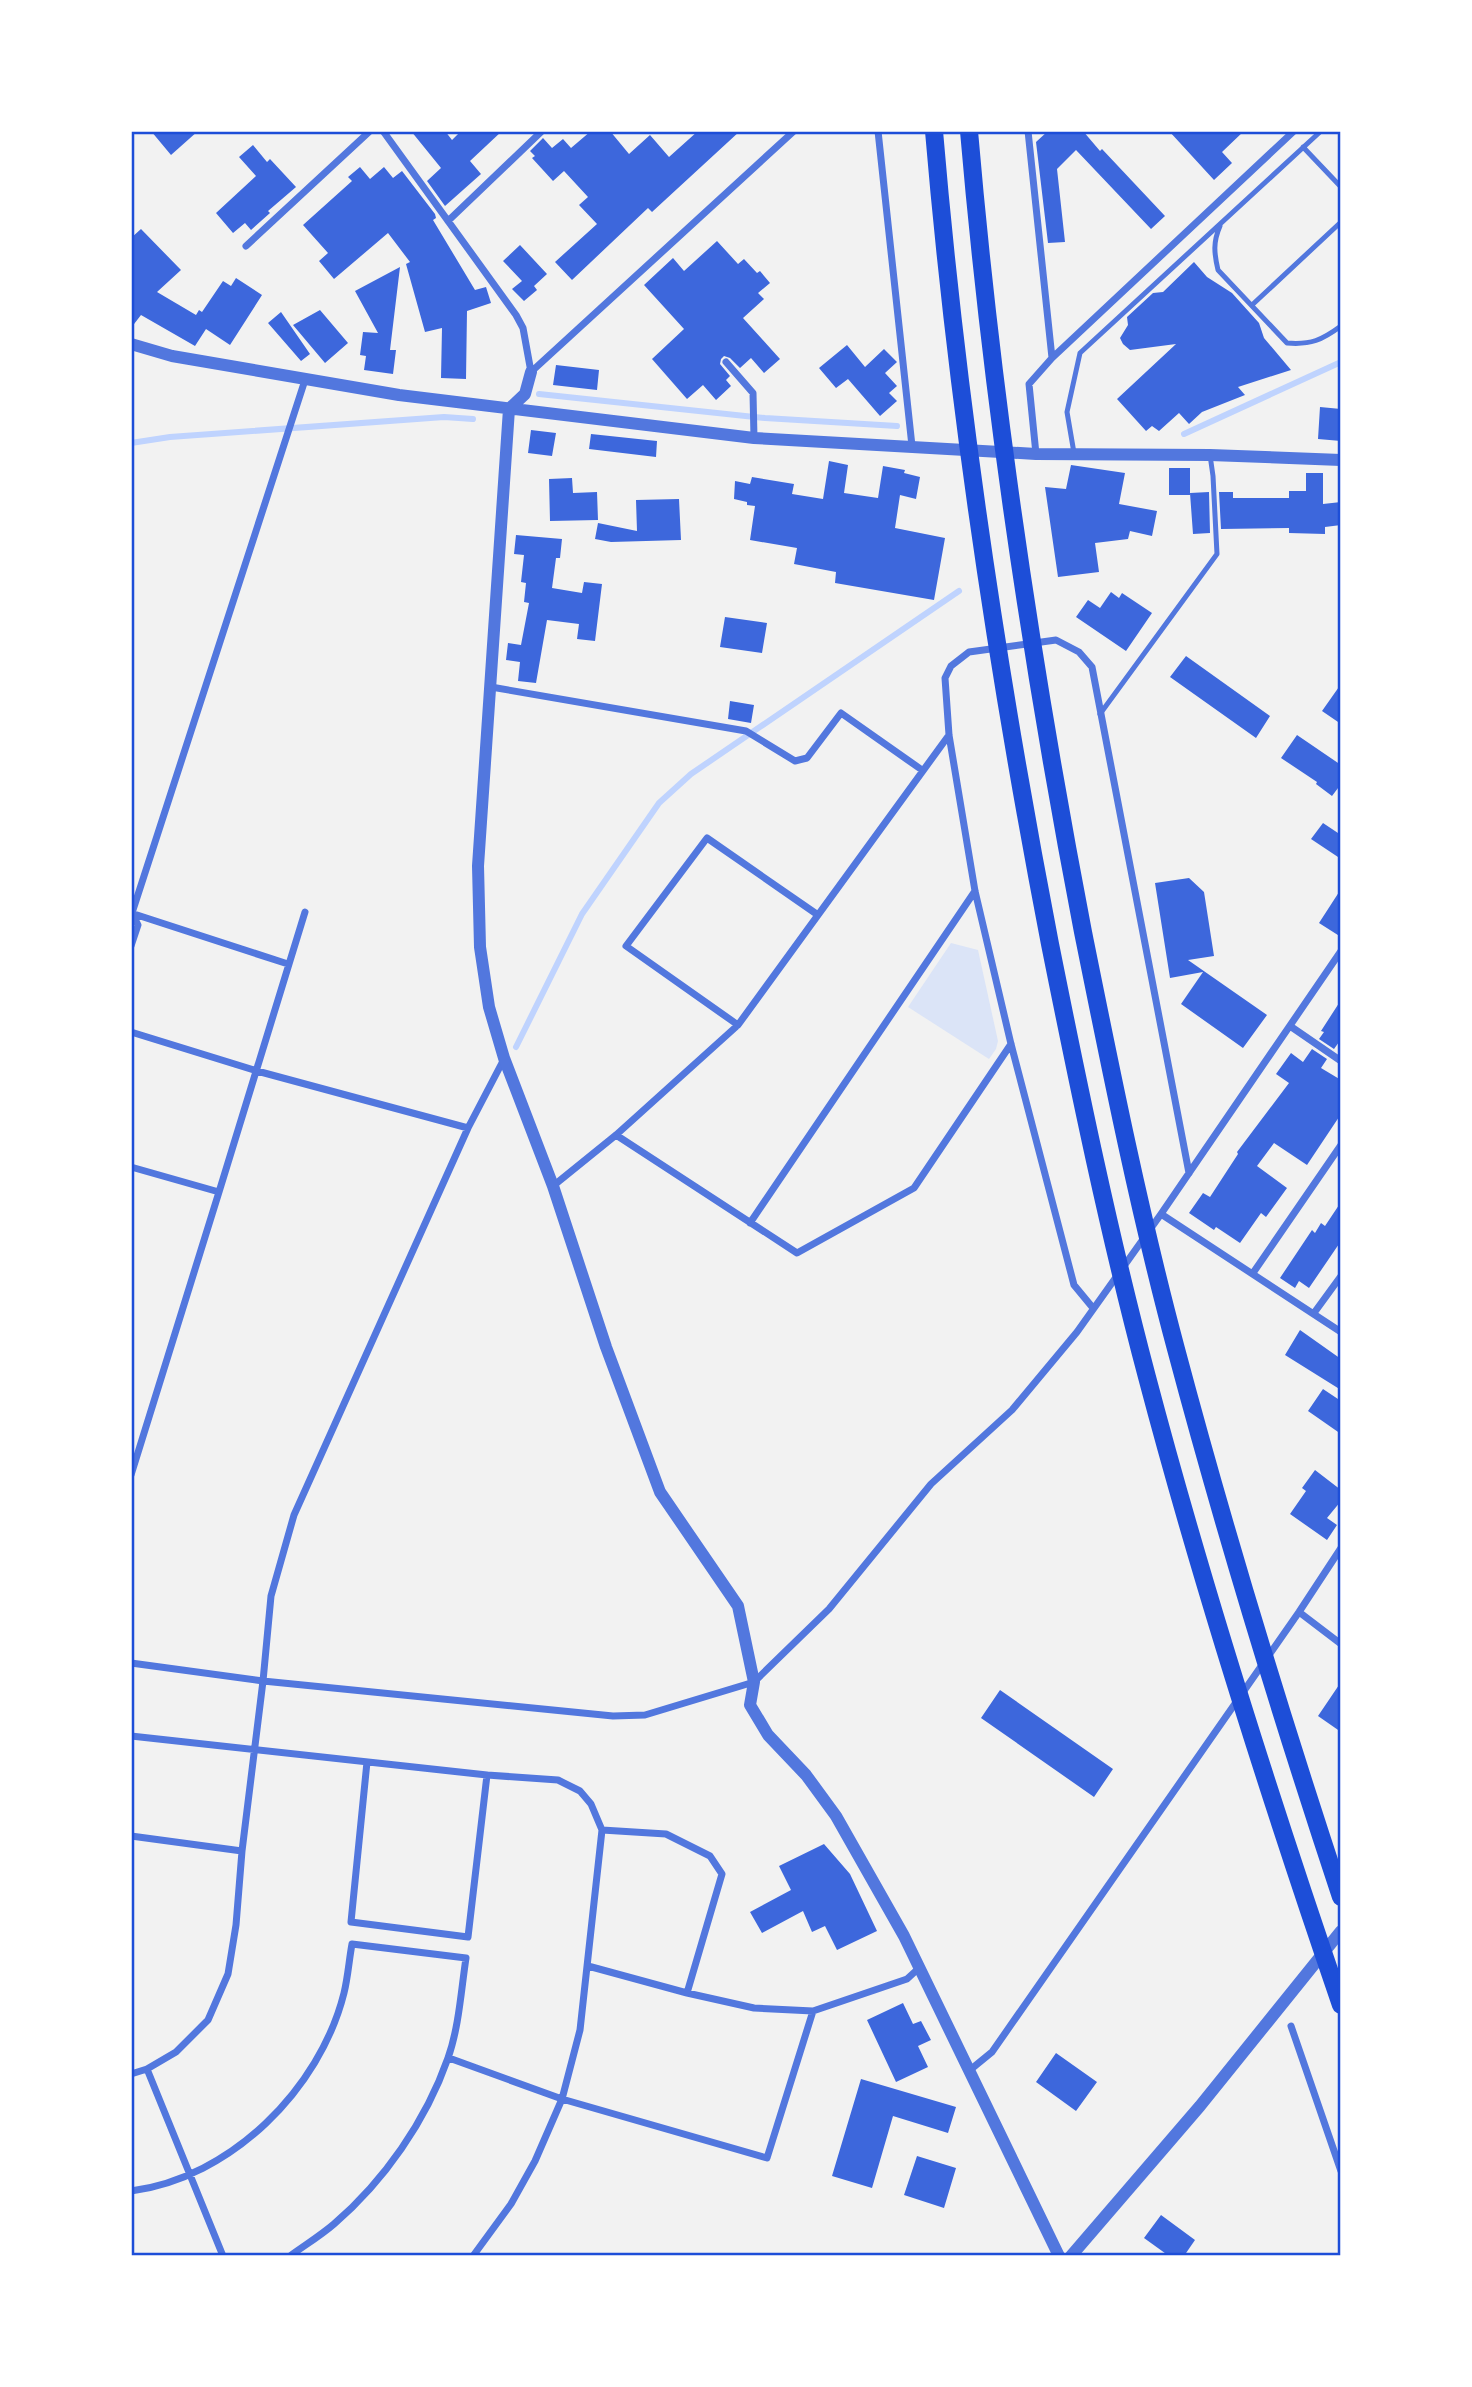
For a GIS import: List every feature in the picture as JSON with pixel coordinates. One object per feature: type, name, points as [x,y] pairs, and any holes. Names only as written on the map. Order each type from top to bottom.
[{"type":"highway","points":[[934,131],[977,523],[1001,675],[1066,1025],[1147,1378],[1224,1643],[1280,1824],[1340,2003]]},
{"type":"highway","points":[[970,131],[1011,516],[1035,670],[1105,1045],[1175,1346],[1251,1618],[1341,1897]]},
{"type":"street","points":[[246,246],[370,131]]},
{"type":"street","points":[[383,131],[516,315],[523,328],[531,372],[526,394],[509,409],[478,866],[480,947],[489,1007],[504,1058],[553,1185],[606,1347],[660,1492],[738,1605],[754,1682],[750,1705],[768,1734],[806,1775],[836,1816],[904,1936],[1059,2256]]},
{"type":"street","points":[[448,221],[542,131]]},
{"type":"street","points":[[531,372],[794,131]]},
{"type":"street","points":[[878,131],[912,446]]},
{"type":"street","points":[[1028,131],[1052,358]]},
{"type":"street","points":[[1036,454],[1029,384],[1052,358],[1294,131]]},
{"type":"street","points":[[131,344],[172,356],[305,380],[509,409],[754,438],[1036,454],[1210,455],[1341,460]]},
{"type":"street","points":[[726,362],[753,393],[754,438]]},
{"type":"street","points":[[131,946],[138,925],[132,913],[305,380]]},
{"type":"street","points":[[1093,1308],[1074,1285],[1011,1044],[975,891],[948,735],[945,678],[951,666],[969,652],[1056,640],[1079,652],[1092,667],[1189,1173]]},
{"type":"street","points":[[491,687],[746,731],[794,761],[807,758],[841,713],[922,770]]},
{"type":"street","points":[[553,1185],[616,1135],[738,1025],[948,735]]},
{"type":"street","points":[[738,1025],[626,946],[707,838],[818,915]]},
{"type":"street","points":[[750,1223],[975,891]]},
{"type":"street","points":[[131,1475],[305,912]]},
{"type":"street","points":[[132,913],[288,964]]},
{"type":"street","points":[[131,1663],[263,1681],[613,1716],[645,1715],[754,1682],[829,1609],[931,1484],[1012,1409],[1093,1308],[1161,1214],[1341,951]]},
{"type":"street","points":[[1290,1026],[1341,1061]]},
{"type":"street","points":[[131,1032],[257,1071],[468,1128]]},
{"type":"street","points":[[616,1135],[797,1253],[914,1188],[1011,1044]]},
{"type":"street","points":[[131,2074],[147,2069],[176,2052],[208,2020],[228,1974],[236,1925],[271,1596],[295,1515],[468,1128],[504,1058]]},
{"type":"street","points":[[1253,1273],[1341,1145]]},
{"type":"street","points":[[131,1167],[219,1192]]},
{"type":"street","points":[[1161,1214],[1341,1332]]},
{"type":"street","points":[[1314,1313],[1341,1276]]},
{"type":"street","points":[[970,2070],[992,2052],[1341,1548]]},
{"type":"street","points":[[1299,1612],[1341,1644]]},
{"type":"street","points":[[131,1736],[254,1751],[558,1780],[580,1791],[591,1804],[602,1830],[580,2030],[562,2099],[529,2172],[511,2204],[473,2256]]},
{"type":"street","points":[[367,1762],[351,1923],[468,1937],[487,1775]]},
{"type":"street","points":[[602,1830],[666,1834],[710,1856],[722,1874],[687,1993]]},
{"type":"street","points":[[131,1836],[242,1851]]},
{"type":"street","points":[[1071,2256],[1200,2106],[1341,1931]]},
{"type":"street","points":[[131,2192],[190,2175],[254,2135],[291,2098],[316,2062],[334,2021],[344,1993],[352,1944],[466,1958],[449,2057],[426,2107],[397,2155],[366,2193],[333,2224],[290,2256]]},
{"type":"street","points":[[588,1966],[754,2008],[813,2011],[907,1979],[919,1968]]},
{"type":"street","points":[[449,2057],[562,2099],[767,2158],[813,2011]]},
{"type":"street","points":[[1292,2026],[1341,2171]]},
{"type":"street","points":[[147,2069],[223,2256]]},
{"type":"lane","points":[[1074,453],[1067,412],[1080,353],[1321,131]]},
{"type":"lane","points":[[1303,147],[1341,187]]},
{"type":"lane","points":[[1252,305],[1341,222]]},
{"type":"lane","points":[[1221,223],[1214,240],[1218,270],[1287,343],[1304,345],[1325,337],[1341,326]]},
{"type":"lane","points":[[1100,714],[1217,554],[1210,455]]},
{"type":"shaded area","points":[[951,943],[978,950],[998,1041],[989,1059],[908,1007]]},
{"type":"building","points":[[151,131],[198,131],[171,155]]},
{"type":"building","points":[[411,131],[445,131],[452,140],[461,131],[502,131],[470,161],[481,174],[445,206],[427,181],[441,168]]},
{"type":"building","points":[[591,131],[610,131],[629,154],[650,135],[669,157],[698,131],[740,131],[652,212],[648,208],[572,280],[555,262],[597,224],[579,205],[588,197],[564,171],[553,181],[532,158],[535,156],[530,151],[543,138],[552,148],[563,139],[571,148]]},
{"type":"building","points":[[1048,131],[1083,131],[1165,216],[1151,229],[1076,150],[1057,169],[1065,242],[1048,243],[1036,142]]},
{"type":"building","points":[[1169,131],[1244,131],[1222,152],[1232,163],[1214,180]]},
{"type":"building","points":[[253,145],[267,162],[270,159],[296,187],[251,230],[245,223],[233,233],[216,213],[256,176],[239,157]]},
{"type":"building","points":[[360,167],[370,179],[384,167],[393,178],[402,171],[435,214],[436,218],[433,220],[475,290],[486,287],[491,303],[467,311],[466,379],[441,378],[442,328],[425,332],[406,264],[410,262],[388,233],[334,279],[319,261],[328,253],[303,225],[352,181],[348,177]]},
{"type":"building","points":[[141,229],[181,270],[157,292],[196,315],[199,310],[202,312],[223,281],[231,286],[236,278],[262,295],[230,345],[206,329],[195,346],[141,315],[131,328],[131,238]]},
{"type":"building","points":[[717,241],[738,264],[744,259],[770,283],[758,293],[764,299],[743,318],[780,359],[764,373],[751,358],[740,368],[724,356],[720,364],[730,376],[726,380],[731,386],[716,400],[703,385],[687,399],[652,359],[684,329],[644,285],[673,258],[684,271]]},
{"type":"building","points":[[520,245],[547,274],[534,286],[537,290],[524,301],[512,289],[522,281],[503,261]]},
{"type":"building","points":[[1194,262],[1207,277],[1232,293],[1259,323],[1264,338],[1291,370],[1238,387],[1245,395],[1202,412],[1189,424],[1179,413],[1159,431],[1152,426],[1146,431],[1117,399],[1176,344],[1130,350],[1120,338],[1128,325],[1127,317],[1153,293],[1163,292]]},
{"type":"building","points":[[400,267],[390,350],[396,350],[393,374],[364,370],[366,356],[360,355],[363,332],[378,333],[355,291]]},
{"type":"building","points":[[320,310],[348,343],[325,363],[293,325]]},
{"type":"building","points":[[281,312],[310,354],[301,361],[268,323]]},
{"type":"building","points":[[847,345],[865,367],[884,349],[897,362],[885,373],[897,386],[889,393],[897,401],[880,416],[848,379],[836,388],[819,368]]},
{"type":"building","points":[[556,365],[599,370],[597,390],[553,385]]},
{"type":"building","points":[[1320,407],[1341,409],[1341,441],[1318,439]]},
{"type":"building","points":[[531,430],[556,433],[552,456],[528,453]]},
{"type":"building","points":[[591,434],[657,441],[656,457],[589,449]]},
{"type":"building","points":[[829,461],[848,465],[844,493],[878,498],[883,466],[905,470],[904,473],[920,477],[916,499],[900,495],[895,528],[945,538],[934,600],[835,583],[836,572],[794,564],[797,548],[750,540],[755,506],[734,499],[735,481],[750,484],[752,477],[794,484],[792,494],[823,499]]},
{"type":"building","points":[[1071,465],[1125,473],[1119,504],[1157,511],[1152,536],[1130,531],[1128,539],[1095,543],[1099,572],[1058,577],[1045,487],[1066,489]]},
{"type":"building","points":[[1169,468],[1190,468],[1190,495],[1169,495]]},
{"type":"building","points":[[1306,473],[1323,473],[1323,504],[1341,502],[1341,525],[1325,527],[1325,534],[1289,533],[1289,528],[1221,529],[1219,492],[1233,492],[1233,498],[1289,498],[1289,491],[1306,491]]},
{"type":"building","points":[[572,478],[573,493],[597,492],[598,520],[550,521],[549,479]]},
{"type":"building","points":[[1209,492],[1210,533],[1193,534],[1190,493]]},
{"type":"building","points":[[679,499],[681,540],[611,542],[595,539],[598,523],[637,531],[636,500]]},
{"type":"building","points":[[516,535],[562,539],[552,588],[582,593],[584,582],[602,584],[595,641],[577,639],[579,624],[547,620],[536,683],[518,681],[520,662],[506,660],[508,643],[521,645],[529,603],[524,602],[526,583],[521,582],[524,555],[514,554]]},
{"type":"building","points":[[1111,592],[1119,598],[1122,593],[1152,613],[1126,651],[1076,617],[1088,600],[1100,608]]},
{"type":"building","points":[[725,617],[767,623],[762,653],[720,647]]},
{"type":"building","points":[[1186,656],[1270,716],[1256,738],[1170,677]]},
{"type":"building","points":[[1341,684],[1341,724],[1322,711]]},
{"type":"building","points":[[730,701],[754,705],[751,723],[728,719]]},
{"type":"building","points":[[1297,735],[1341,765],[1341,784],[1332,796],[1316,784],[1317,782],[1281,758]]},
{"type":"building","points":[[1323,823],[1341,835],[1341,859],[1311,839]]},
{"type":"building","points":[[1189,878],[1204,892],[1214,956],[1188,960],[1267,1015],[1243,1048],[1181,1004],[1203,972],[1170,978],[1155,883]]},
{"type":"building","points":[[1341,889],[1341,937],[1319,923]]},
{"type":"building","points":[[1341,1000],[1341,1043],[1334,1049],[1319,1039],[1324,1032],[1321,1031]]},
{"type":"building","points":[[1312,1049],[1327,1059],[1321,1068],[1341,1080],[1341,1114],[1307,1165],[1274,1143],[1257,1166],[1287,1188],[1266,1217],[1261,1213],[1240,1243],[1189,1213],[1203,1193],[1210,1197],[1237,1152],[1289,1083],[1276,1074],[1291,1053],[1303,1062]]},
{"type":"building","points":[[1341,1202],[1341,1241],[1309,1288],[1299,1281],[1295,1288],[1280,1278],[1312,1230],[1315,1233],[1321,1223],[1325,1226]]},
{"type":"building","points":[[1300,1330],[1341,1359],[1341,1390],[1285,1355]]},
{"type":"building","points":[[1323,1389],[1341,1401],[1341,1434],[1308,1411]]},
{"type":"building","points":[[1315,1470],[1341,1490],[1341,1501],[1327,1518],[1337,1525],[1327,1540],[1290,1514],[1306,1491],[1302,1488]]},
{"type":"building","points":[[1341,1682],[1341,1732],[1318,1716]]},
{"type":"building","points":[[1000,1690],[1113,1769],[1094,1797],[981,1718]]},
{"type":"building","points":[[824,1844],[850,1874],[877,1931],[837,1950],[825,1926],[812,1932],[803,1911],[762,1933],[750,1912],[791,1890],[779,1866]]},
{"type":"building","points":[[903,2003],[913,2024],[921,2021],[931,2040],[918,2046],[928,2067],[896,2082],[867,2020]]},
{"type":"building","points":[[1056,2053],[1097,2082],[1076,2111],[1036,2082]]},
{"type":"building","points":[[861,2079],[956,2107],[948,2133],[893,2116],[872,2188],[832,2176]]},
{"type":"building","points":[[917,2156],[956,2168],[944,2208],[904,2195]]},
{"type":"building","points":[[1161,2215],[1195,2240],[1184,2256],[1169,2256],[1144,2238]]},
{"type":"waterway","points":[[1184,434],[1341,362]]},
{"type":"waterway","points":[[539,394],[765,418],[897,426]]},
{"type":"waterway","points":[[131,443],[170,437],[444,417],[473,419]]},
{"type":"waterway","points":[[516,1047],[582,914],[659,803],[691,774],[959,591]]}]
